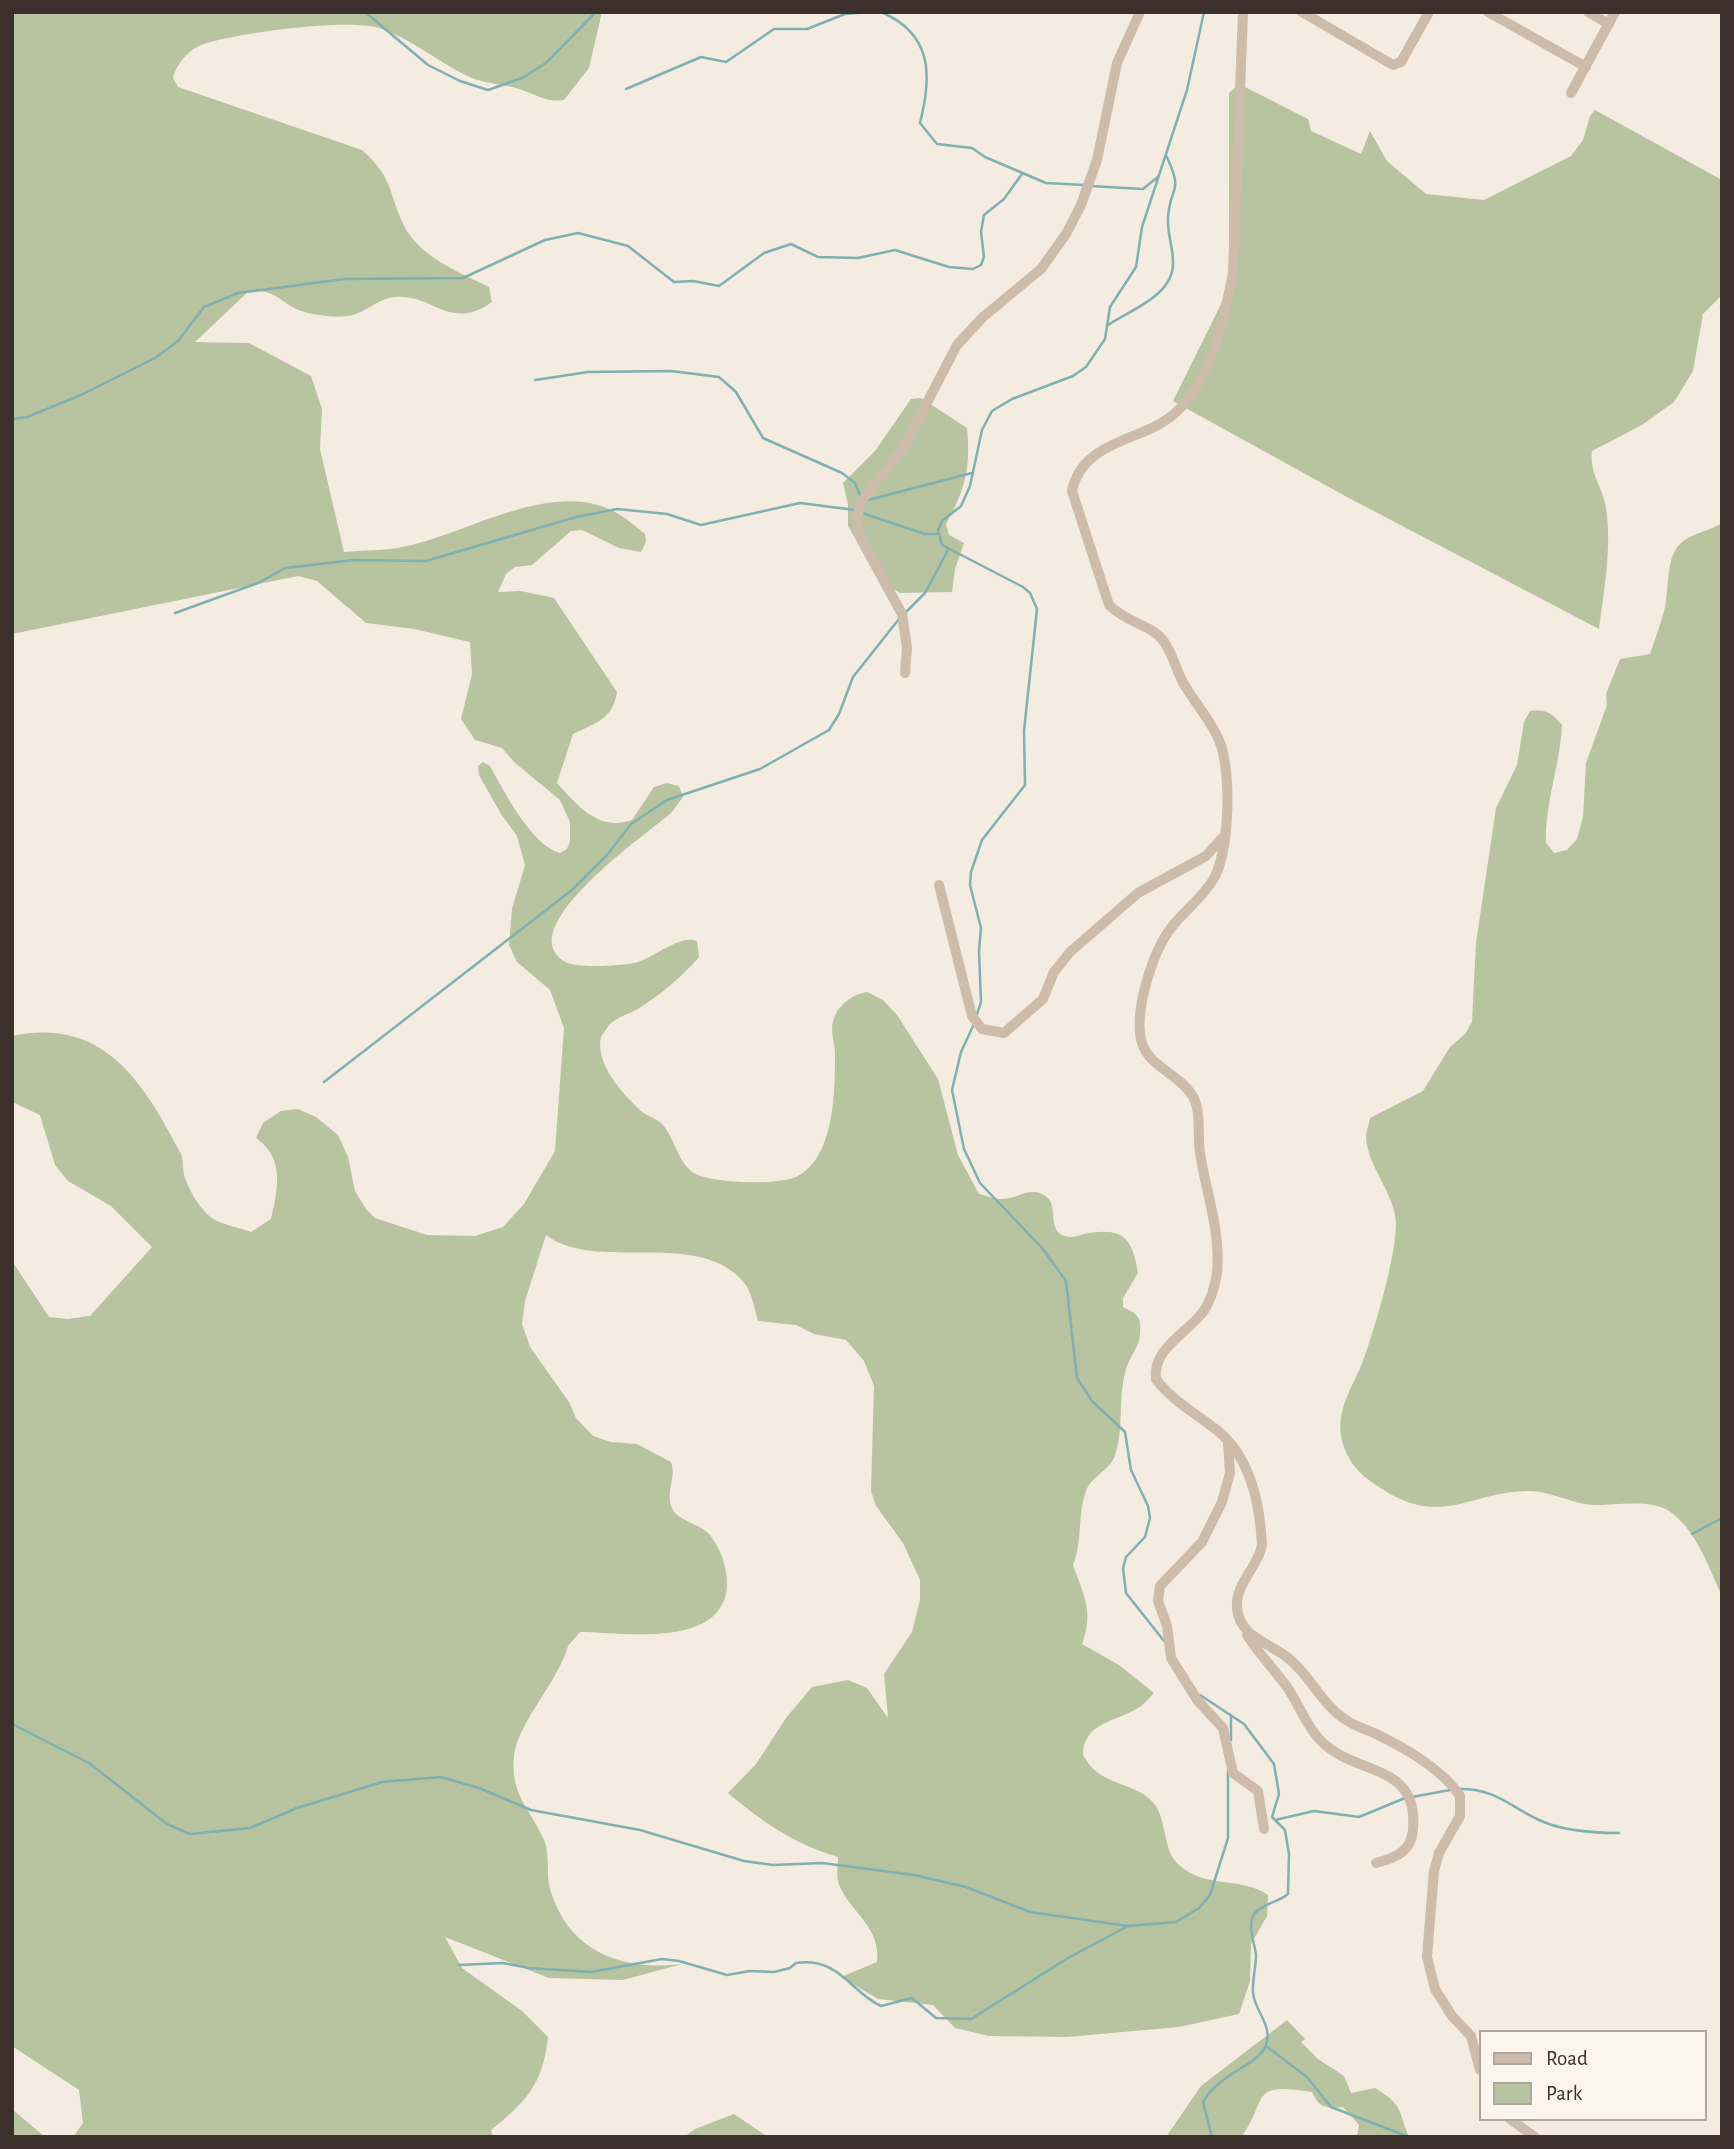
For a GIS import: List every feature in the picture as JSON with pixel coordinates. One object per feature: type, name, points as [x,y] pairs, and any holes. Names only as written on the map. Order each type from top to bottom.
[{"type":"street","points":[[905,673],[907,648],[902,614],[861,539],[857,520],[860,503],[904,447],[957,345],[983,317],[1041,269],[1066,234],[1081,205],[1097,160],[1117,63],[1140,12]]},
{"type":"street","points":[[1243,12],[1233,273],[1226,310],[1210,355],[1193,392],[1173,415],[1109,446],[1090,459],[1074,479],[1072,491],[1109,606],[1120,617],[1151,630],[1165,642],[1185,687],[1219,738],[1228,779],[1224,836],[1213,880],[1163,940],[1141,1003],[1139,1023],[1146,1056],[1187,1089],[1195,1101],[1200,1156],[1218,1244],[1217,1274],[1208,1305],[1160,1358],[1156,1379],[1164,1390],[1227,1440],[1253,1488],[1262,1535],[1261,1554],[1237,1598],[1238,1615],[1251,1641],[1288,1688],[1319,1739],[1347,1760],[1395,1778],[1407,1792],[1413,1819],[1411,1843],[1402,1853],[1376,1863]]},
{"type":"street","points":[[1302,12],[1387,63],[1399,64],[1429,12]]},
{"type":"street","points":[[1488,12],[1586,67]]},
{"type":"street","points":[[1588,12],[1609,24]]},
{"type":"street","points":[[1571,93],[1615,12]]},
{"type":"street","points":[[939,885],[972,1016],[982,1029],[1004,1033],[1043,999],[1054,972],[1070,952],[1138,893],[1206,856],[1224,836]]},
{"type":"street","points":[[1227,1440],[1230,1473],[1222,1502],[1197,1549],[1163,1581],[1158,1601],[1167,1626],[1171,1658],[1198,1701],[1223,1728],[1233,1773],[1258,1791],[1264,1829]]},
{"type":"street","points":[[1245,1629],[1291,1660],[1338,1715],[1388,1740],[1420,1761],[1445,1779],[1460,1797],[1460,1816],[1438,1853],[1434,1871],[1427,1957],[1435,1989],[1452,2016],[1471,2036],[1478,2062]]},
{"type":"street","points":[[1513,2121],[1535,2137]]},
{"type":"green space","points":[[12,12],[602,12],[589,68],[564,100],[558,101],[472,78],[403,38],[364,25],[265,31],[204,44],[189,53],[173,78],[178,87],[362,150],[385,177],[410,236],[441,262],[489,287],[492,302],[477,310],[453,313],[421,301],[395,297],[356,314],[334,317],[303,312],[269,293],[249,291],[195,342],[249,343],[311,376],[322,409],[320,449],[344,552],[403,547],[428,541],[509,512],[564,501],[590,503],[615,512],[645,534],[646,542],[641,552],[619,548],[582,530],[571,531],[532,565],[515,567],[506,574],[498,592],[521,591],[554,598],[617,692],[612,708],[602,719],[573,734],[557,783],[590,815],[609,823],[632,820],[654,787],[667,783],[679,786],[683,797],[670,814],[611,861],[567,907],[554,929],[553,948],[573,965],[614,965],[638,962],[683,941],[697,941],[699,957],[678,979],[654,998],[610,1024],[601,1037],[600,1047],[606,1067],[618,1087],[642,1112],[662,1124],[691,1171],[719,1180],[763,1182],[798,1176],[810,1166],[826,1138],[833,1103],[835,1053],[832,1026],[835,1016],[846,1002],[867,992],[883,1000],[897,1015],[938,1079],[958,1155],[979,1194],[1000,1199],[1037,1192],[1051,1203],[1055,1226],[1062,1235],[1070,1237],[1108,1232],[1123,1237],[1128,1243],[1136,1260],[1138,1273],[1123,1298],[1123,1307],[1138,1318],[1140,1338],[1123,1380],[1120,1425],[1114,1458],[1086,1491],[1073,1565],[1086,1604],[1086,1633],[1082,1644],[1119,1665],[1154,1693],[1140,1707],[1094,1730],[1084,1744],[1083,1755],[1104,1777],[1150,1799],[1159,1813],[1170,1852],[1179,1865],[1200,1877],[1246,1886],[1268,1895],[1267,1916],[1251,1944],[1250,1981],[1239,2014],[1179,2027],[1067,2037],[989,2036],[955,2028],[933,2005],[878,1999],[841,1977],[877,1962],[877,1950],[870,1930],[839,1885],[838,1857],[779,1831],[728,1793],[756,1764],[786,1718],[812,1687],[848,1680],[867,1688],[888,1718],[884,1674],[912,1632],[920,1600],[920,1580],[903,1543],[876,1506],[871,1491],[874,1386],[864,1361],[846,1340],[814,1334],[796,1325],[758,1321],[746,1285],[727,1268],[703,1258],[677,1254],[593,1251],[568,1246],[546,1235],[525,1301],[522,1324],[530,1347],[569,1402],[576,1418],[593,1436],[611,1442],[637,1444],[671,1462],[672,1508],[679,1516],[706,1531],[714,1540],[723,1558],[727,1585],[722,1606],[709,1620],[690,1628],[668,1633],[644,1634],[580,1632],[568,1646],[556,1673],[522,1730],[514,1756],[515,1781],[522,1801],[544,1840],[551,1892],[571,1930],[602,1954],[620,1960],[640,1964],[682,1964],[623,1980],[549,1978],[445,1937],[462,1968],[522,2011],[548,2037],[542,2067],[531,2091],[491,2130],[493,2137],[73,2137],[83,2123],[79,2090],[12,2046],[12,1261],[49,1317],[67,1319],[90,1316],[152,1247],[111,1206],[68,1181],[55,1165],[40,1115],[12,1102],[12,1036],[44,1033],[71,1036],[95,1045],[116,1060],[151,1101],[166,1126],[181,1155],[185,1178],[197,1202],[221,1223],[251,1232],[271,1219],[277,1175],[272,1155],[256,1138],[263,1123],[281,1111],[298,1109],[316,1117],[338,1135],[348,1157],[355,1191],[375,1218],[427,1235],[475,1236],[503,1227],[524,1204],[555,1151],[564,1028],[550,990],[517,962],[509,945],[512,909],[525,865],[517,836],[479,775],[478,766],[483,762],[490,766],[519,816],[549,848],[560,853],[567,849],[570,822],[560,800],[514,762],[502,748],[475,740],[461,719],[472,674],[470,642],[414,629],[366,623],[317,581],[298,576],[12,634]]},
{"type":"green space","points":[[1239,84],[1308,119],[1311,131],[1361,154],[1370,131],[1387,161],[1426,194],[1484,200],[1571,156],[1583,140],[1590,116],[1595,110],[1722,180],[1722,295],[1703,314],[1693,371],[1674,402],[1642,425],[1592,451],[1592,467],[1604,500],[1608,523],[1607,569],[1599,629],[1347,497],[1173,401],[1229,288],[1229,93]]},
{"type":"green space","points":[[921,398],[967,428],[965,478],[946,524],[949,535],[964,543],[955,569],[952,592],[900,593],[879,580],[848,526],[848,504],[843,483],[875,451],[911,399]]},
{"type":"green space","points":[[1722,523],[1722,1596],[1694,1538],[1678,1519],[1662,1507],[1644,1504],[1587,1504],[1529,1491],[1490,1496],[1456,1505],[1422,1506],[1382,1489],[1359,1471],[1344,1447],[1341,1423],[1345,1401],[1364,1358],[1379,1309],[1395,1237],[1395,1212],[1368,1149],[1366,1136],[1370,1118],[1423,1091],[1450,1047],[1465,1034],[1472,1022],[1476,943],[1496,808],[1517,765],[1524,722],[1530,711],[1545,711],[1562,725],[1546,843],[1554,853],[1567,850],[1577,839],[1583,817],[1586,763],[1607,705],[1606,694],[1620,659],[1650,654],[1665,607],[1672,558],[1679,545],[1688,538]]},
{"type":"green space","points":[[1287,2020],[1305,2039],[1301,2042],[1318,2059],[1344,2076],[1351,2093],[1375,2088],[1391,2099],[1409,2137],[1357,2137],[1359,2125],[1343,2107],[1324,2106],[1312,2092],[1277,2089],[1263,2096],[1241,2137],[1166,2137],[1201,2086]]},
{"type":"green space","points":[[12,2109],[45,2137],[12,2137]]},
{"type":"green space","points":[[734,2114],[768,2137],[684,2137],[695,2129]]},
{"type":"waterway","points":[[365,12],[428,65],[460,81],[488,90],[522,78],[546,63],[596,12]]},
{"type":"waterway","points":[[626,89],[701,57],[726,62],[774,29],[807,29],[845,14],[868,12]]},
{"type":"waterway","points":[[881,12],[898,21],[911,32],[919,44],[927,73],[920,123],[937,144],[972,148],[985,157],[1046,183],[1084,185]]},
{"type":"waterway","points":[[976,1017],[981,1002],[981,928],[970,885],[971,872],[982,840],[1025,785],[1024,731],[1037,609],[1030,593],[1023,587],[942,545],[938,530],[942,521],[961,506],[970,486],[982,430],[992,411],[1012,399],[1073,376],[1086,367],[1105,339],[1110,307],[1136,267],[1142,227],[1187,90],[1204,12]]},
{"type":"waterway","points":[[1108,325],[1160,292],[1172,273],[1173,256],[1168,218],[1175,178],[1167,157]]},
{"type":"waterway","points":[[12,419],[27,417],[81,395],[155,358],[178,341],[204,307],[238,293],[345,279],[463,278],[545,240],[578,233],[628,246],[674,282],[693,281],[719,286],[764,253],[791,244],[818,257],[858,258],[895,250],[949,267],[973,269],[981,265],[984,257],[981,232],[984,215],[1004,199],[1022,174]]},
{"type":"waterway","points":[[1091,186],[1143,189],[1159,176]]},
{"type":"waterway","points":[[535,380],[588,372],[671,371],[719,377],[736,392],[763,438],[842,473],[855,483],[860,495]]},
{"type":"waterway","points":[[868,500],[972,473]]},
{"type":"waterway","points":[[175,613],[258,583],[285,568],[354,560],[426,561],[576,517],[617,509],[667,514],[701,525],[800,503],[855,510]]},
{"type":"waterway","points":[[862,513],[925,534],[938,534]]},
{"type":"waterway","points":[[906,612],[925,593],[948,550]]},
{"type":"waterway","points":[[324,1082],[572,890],[607,855],[631,824],[667,800],[760,769],[829,730],[839,714],[853,677],[899,619]]},
{"type":"waterway","points":[[974,1024],[961,1052],[952,1090],[964,1149],[980,1183],[1042,1248],[1066,1281],[1077,1378],[1092,1401],[1125,1432],[1131,1470],[1148,1506],[1150,1518],[1145,1537],[1126,1557],[1123,1568],[1126,1593],[1164,1641]]},
{"type":"waterway","points":[[1692,1534],[1722,1518]]},
{"type":"waterway","points":[[1200,1695],[1244,1724],[1274,1764],[1279,1794],[1272,1817],[1285,1830],[1289,1854],[1288,1894],[1258,1910],[1251,1923],[1256,1955],[1254,2000],[1268,2038],[1262,2052],[1219,2084],[1203,2102],[1212,2137]]},
{"type":"waterway","points":[[1231,1715],[1231,1740]]},
{"type":"waterway","points":[[12,1724],[89,1763],[167,1824],[190,1834],[250,1828],[297,1808],[382,1782],[441,1777],[479,1788],[531,1810],[640,1830],[744,1861],[773,1865],[822,1863],[914,1875],[966,1887],[1030,1912],[1128,1926],[1176,1922],[1199,1908],[1210,1895],[1228,1838],[1228,1771]]},
{"type":"waterway","points":[[1460,1789],[1493,1795],[1539,1820],[1558,1827],[1619,1833]]},
{"type":"waterway","points":[[1412,1797],[1450,1790]]},
{"type":"waterway","points":[[1275,1820],[1314,1811],[1359,1817],[1405,1798]]},
{"type":"waterway","points":[[459,1965],[503,1963],[529,1968],[591,1972],[662,1959],[679,1961],[727,1975],[750,1971],[774,1972],[790,1968],[796,1963],[811,1963],[834,1970],[881,2006],[912,1998],[936,2018],[971,2019],[1068,1958],[1126,1927]]},
{"type":"waterway","points":[[1266,2046],[1307,2077],[1331,2107],[1409,2137]]}]
